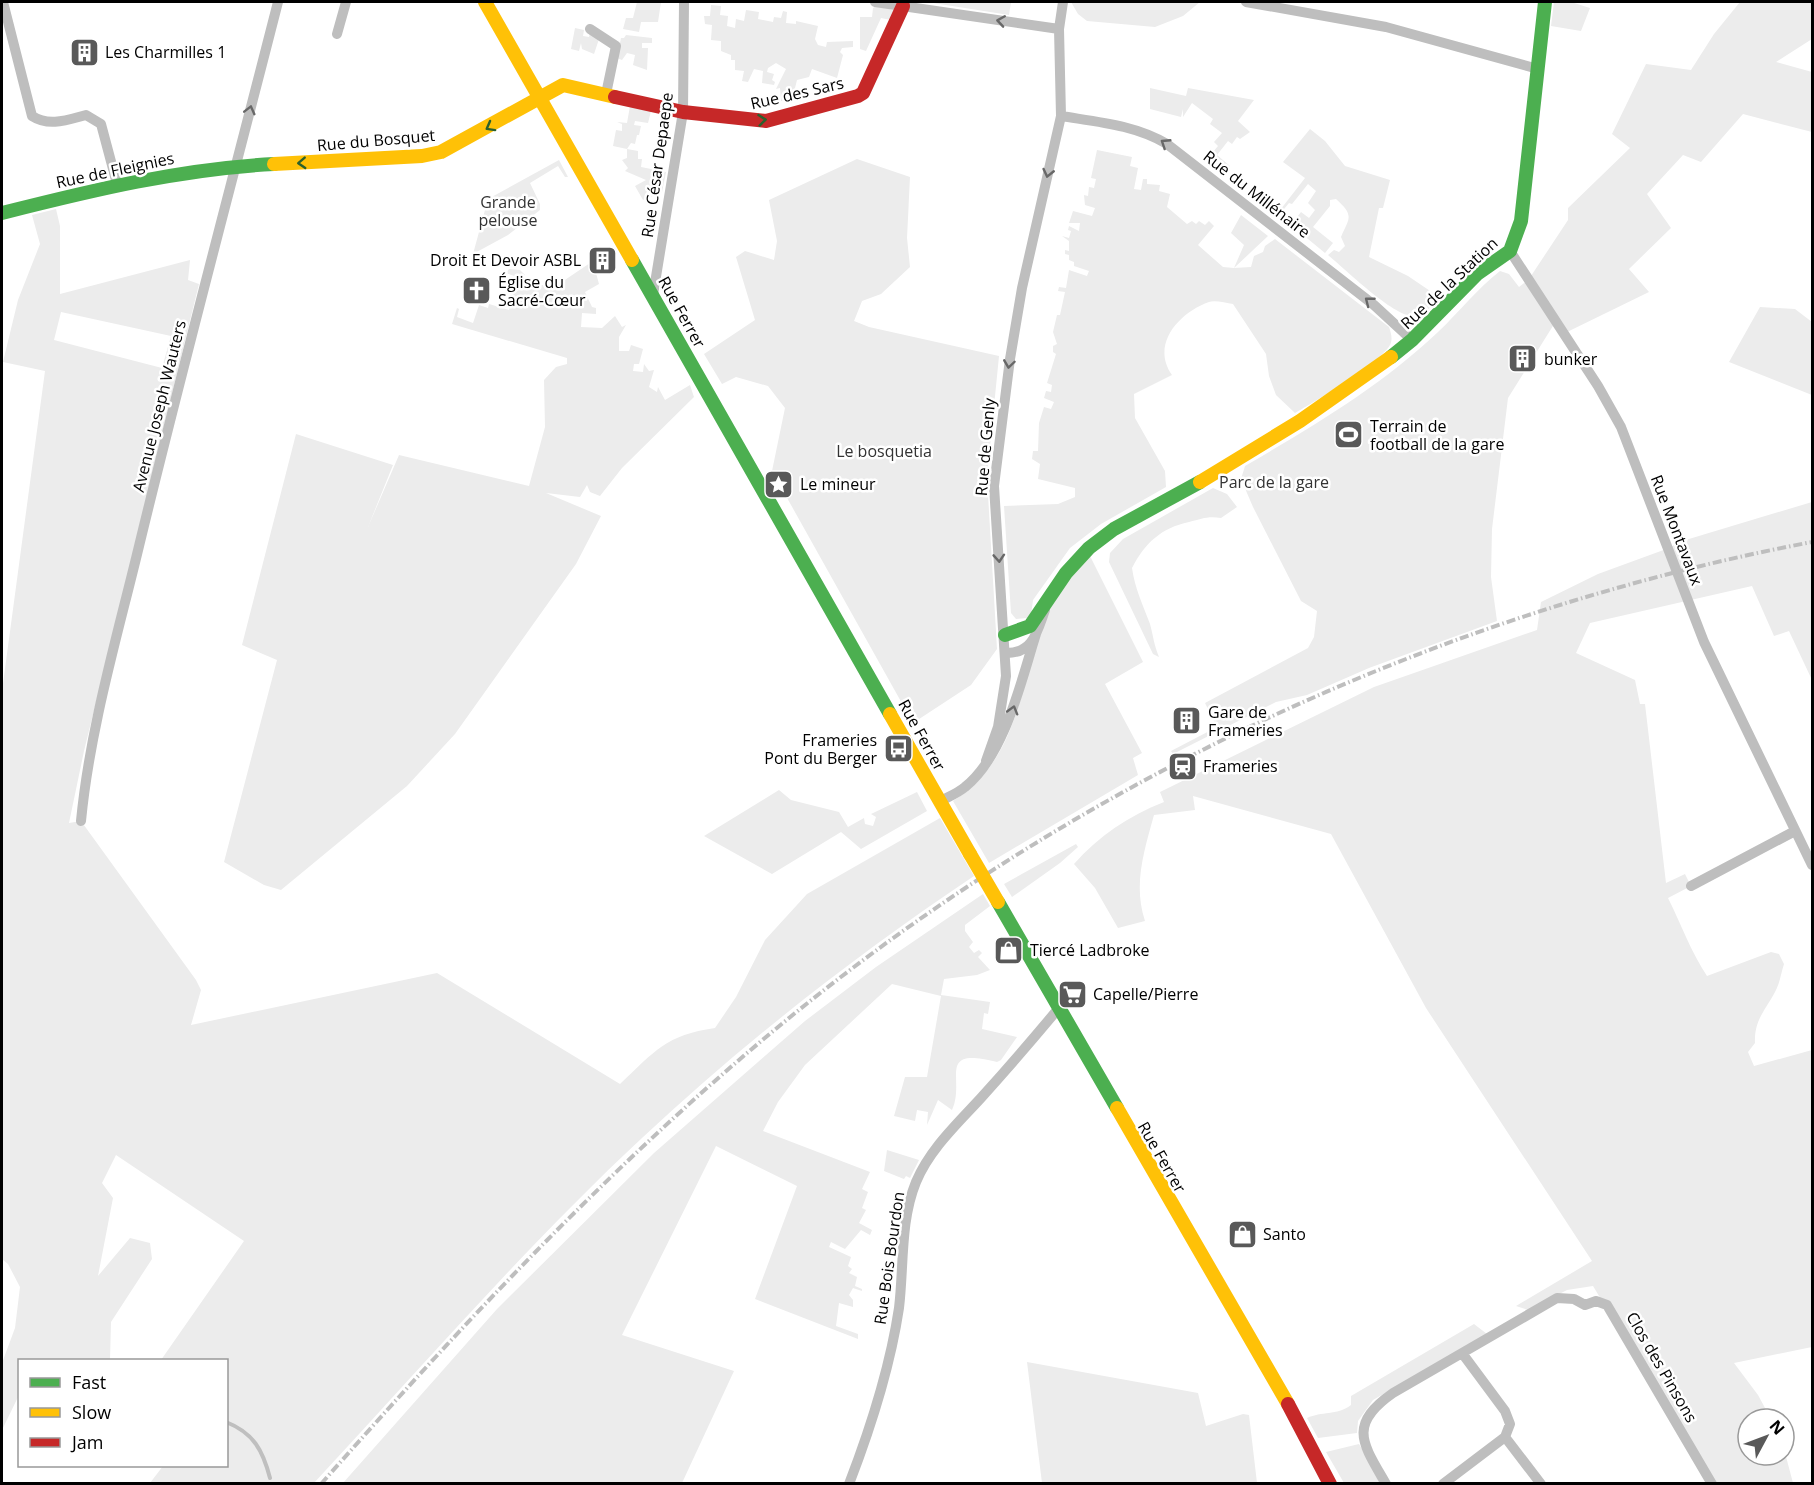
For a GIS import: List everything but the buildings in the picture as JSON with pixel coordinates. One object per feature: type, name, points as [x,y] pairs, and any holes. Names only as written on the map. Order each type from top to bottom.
[{"type":"street","points":[[3,2],[32,116],[41,122],[55,123],[86,115],[101,123],[117,184]]},
{"type":"street","name":"Avenue Joseph Wauters","points":[[81,821],[87,769],[107,680],[278,2]]},
{"type":"street","points":[[337,34],[346,2]]},
{"type":"street","name":"Rue Ferrer","points":[[485,2],[1058,1009],[1295,1417],[1330,1484]]},
{"type":"street","name":"Rue César Depaepe","points":[[653,295],[683,112],[684,2]]},
{"type":"street","points":[[875,2],[1059,29]]},
{"type":"street","name":"Rue de Genly","points":[[986,761],[1004,700],[1005,635],[995,505],[996,457],[1022,288],[1061,116],[1059,29],[1063,2]]},
{"type":"street","points":[[1246,2],[1271,4],[1386,27],[1538,69]]},
{"type":"street","name":"Rue de la Station","points":[[1051,595],[1066,573],[1089,548],[1114,529],[1233,462],[1337,396],[1412,340],[1477,274],[1510,251],[1521,221],[1545,2]]},
{"type":"street","name":"Rue des Sars","points":[[541,98],[563,85],[683,112],[748,122],[766,121],[858,96],[867,86],[903,6]]},
{"type":"street","points":[[590,29],[616,45],[606,94]]},
{"type":"street","name":"Rue du Bosquet","points":[[236,167],[422,156],[441,152],[541,98]]},
{"type":"street","name":"Rue du Millénaire","points":[[1061,116],[1124,126],[1152,135],[1167,144],[1382,311],[1412,340]]},
{"type":"street","name":"Rue de Fleignies","points":[[2,213],[117,184],[215,167],[236,167]]},
{"type":"street","name":"Rue Montavaux","points":[[1510,251],[1598,386],[1621,427],[1704,642],[1812,865]]},
{"type":"street","points":[[1005,635],[1030,626],[1051,595]]},
{"type":"street","points":[[941,801],[965,787],[986,761],[1009,722],[1036,634],[1051,595]]},
{"type":"street","points":[[1005,653],[1022,652],[1030,646],[1036,634]]},
{"type":"street","points":[[1691,885],[1795,831]]},
{"type":"street","name":"Rue Bois Bourdon","points":[[849,1484],[869,1430],[893,1336],[907,1222],[916,1183],[930,1157],[946,1137],[1058,1009]]},
{"type":"street","name":"Clos des Pinsons","points":[[1462,1353],[1557,1298],[1574,1299],[1585,1305],[1596,1301],[1607,1305],[1712,1484]]},
{"type":"street","points":[[1386,1484],[1364,1446],[1362,1433],[1369,1416],[1385,1399],[1462,1353],[1505,1411],[1510,1425],[1505,1437],[1443,1484]]},
{"type":"street","points":[[1505,1437],[1541,1484]]},
{"type":"green space","points":[[637,2],[661,2],[658,22],[641,22],[639,32],[623,29],[626,18],[633,18]]},
{"type":"green space","points":[[927,2],[1011,2],[1009,15]]},
{"type":"green space","points":[[1071,2],[1200,2],[1183,16],[1155,27],[1087,21],[1078,14]]},
{"type":"green space","points":[[1554,2],[1571,2],[1590,8],[1581,31],[1551,26]]},
{"type":"green space","name":"Parc de la gare","points":[[1740,2],[1812,2],[1812,39],[1776,62],[1812,72],[1812,132],[1743,114],[1701,162],[1683,155],[1647,194],[1671,228],[1629,269],[1649,292],[1565,333],[1556,321],[1508,398],[1492,529],[1491,577],[1497,621],[1369,668],[1307,695],[1276,702],[1173,754],[1171,751],[1217,727],[1205,703],[1308,648],[1314,637],[1317,611],[1301,601],[1253,507],[1241,479],[1245,466],[1370,388],[1416,352],[1500,271],[1509,274],[1519,287],[1529,279],[1568,220],[1568,208],[1630,148],[1612,134],[1646,64],[1691,70],[1714,34]]},
{"type":"green space","points":[[711,5],[721,6],[720,15],[728,16],[727,26],[735,28],[736,19],[744,21],[746,10],[759,12],[758,19],[773,22],[774,17],[781,18],[783,11],[787,12],[786,23],[796,24],[796,21],[818,26],[815,39],[818,45],[826,47],[827,42],[853,41],[853,47],[842,48],[840,52],[843,55],[837,78],[812,69],[809,77],[797,80],[794,92],[789,93],[787,101],[781,101],[780,88],[776,89],[786,69],[776,63],[768,68],[767,72],[774,74],[772,80],[775,82],[774,85],[762,83],[763,71],[754,69],[748,82],[742,81],[744,71],[735,70],[735,60],[731,60],[731,55],[721,51],[721,41],[711,40],[712,25],[705,24],[704,16],[710,16]]},
{"type":"green space","points":[[876,6],[894,10],[891,20],[881,18],[866,51],[860,49],[860,17],[872,17],[873,8]]},
{"type":"green space","points":[[575,28],[584,30],[583,36],[589,37],[590,33],[599,39],[594,54],[582,49],[581,43],[579,51],[571,49]]},
{"type":"green space","points":[[626,35],[652,38],[652,43],[642,43],[642,48],[648,48],[647,70],[633,65],[635,55],[627,53],[622,60],[617,58],[621,38]]},
{"type":"green space","points":[[1150,88],[1186,96],[1188,88],[1254,100],[1238,121],[1250,132],[1240,139],[1237,137],[1232,144],[1228,141],[1217,155],[1230,166],[1225,173],[1207,159],[1218,146],[1214,142],[1222,133],[1210,124],[1213,119],[1192,103],[1183,117],[1183,109],[1181,117],[1150,109]]},
{"type":"green space","points":[[630,106],[651,111],[648,123],[635,121],[634,125],[641,126],[639,135],[637,135],[635,144],[631,143],[627,149],[613,146],[616,130],[622,131],[622,124],[617,122],[627,123]]},
{"type":"green space","points":[[1310,129],[1325,141],[1345,166],[1390,180],[1383,208],[1379,208],[1369,257],[1408,276],[1439,297],[1425,312],[1414,316],[1406,315],[1395,309],[1370,292],[1328,255],[1334,250],[1339,252],[1345,246],[1341,237],[1349,217],[1346,209],[1336,199],[1330,200],[1330,206],[1313,227],[1333,243],[1325,253],[1291,225],[1301,212],[1309,218],[1315,210],[1308,203],[1316,191],[1308,184],[1292,204],[1289,203],[1279,215],[1277,214],[1305,178],[1283,162]]},
{"type":"green space","points":[[627,149],[638,151],[638,159],[642,159],[641,167],[666,172],[662,192],[643,200],[635,186],[646,180],[625,171],[628,168],[622,160],[627,158]]},
{"type":"green space","points":[[1097,150],[1132,157],[1130,166],[1138,168],[1134,189],[1141,190],[1143,179],[1147,179],[1147,184],[1160,185],[1159,191],[1170,194],[1167,207],[1187,224],[1192,221],[1196,224],[1199,221],[1205,225],[1209,221],[1214,226],[1198,245],[1223,267],[1251,267],[1254,256],[1263,252],[1265,246],[1275,239],[1389,327],[1391,340],[1384,352],[1361,371],[1295,413],[1276,395],[1269,376],[1266,354],[1233,304],[1211,301],[1188,313],[1171,331],[1166,341],[1164,352],[1172,375],[1134,394],[1135,418],[1165,471],[1166,487],[1101,524],[1070,548],[1033,600],[1031,615],[1027,618],[1016,619],[1011,613],[1004,506],[1058,504],[1075,497],[1075,488],[1038,479],[1040,464],[1032,459],[1033,451],[1038,451],[1039,423],[1044,407],[1051,409],[1054,402],[1044,398],[1046,391],[1051,392],[1052,385],[1047,383],[1056,354],[1053,352],[1053,346],[1057,344],[1053,332],[1057,315],[1060,315],[1065,292],[1058,291],[1059,287],[1066,288],[1069,270],[1087,276],[1089,271],[1074,266],[1074,262],[1069,260],[1069,255],[1065,254],[1065,250],[1069,251],[1069,241],[1062,236],[1069,238],[1071,231],[1068,230],[1069,226],[1079,231],[1080,223],[1069,223],[1073,211],[1092,216],[1095,208],[1085,205],[1084,195],[1088,196],[1089,187],[1094,188],[1096,179],[1091,178]]},
{"type":"green space","name":"Le bosquetia","points":[[857,159],[910,177],[907,238],[910,267],[881,294],[862,301],[854,321],[869,327],[999,356],[987,477],[997,649],[971,685],[913,723],[772,471],[785,408],[768,386],[736,377],[722,384],[704,354],[755,320],[736,257],[745,251],[774,260],[777,241],[769,200]]},
{"type":"green space","name":"Grande pelouse","points":[[559,160],[568,177],[565,177],[558,166],[530,183],[540,204],[540,210],[508,235],[473,254],[488,199]]},
{"type":"green space","points":[[56,209],[60,226],[60,294],[190,260],[188,280],[199,284],[84,751],[69,823],[81,821],[196,980],[201,990],[191,1025],[437,973],[620,1084],[662,1046],[684,1035],[715,1028],[736,997],[765,940],[807,894],[940,818],[974,876],[803,1000],[681,1102],[557,1221],[314,1483],[150,1483],[162,1467],[228,1467],[228,1359],[162,1359],[244,1241],[116,1155],[102,1183],[113,1198],[98,1276],[130,1238],[150,1243],[152,1259],[111,1322],[110,1359],[18,1359],[18,1397],[2,1430],[2,1363],[15,1328],[20,1287],[8,1264],[2,1259],[2,691],[45,371],[3,362],[18,300],[40,244],[32,215]],"holes":[[[61,312],[171,336],[162,368],[54,340]]]},
{"type":"green space","points":[[1241,215],[1268,236],[1234,268],[1244,245],[1231,233]]},
{"type":"green space","points":[[590,263],[592,266],[589,269],[593,274],[596,273],[599,284],[585,292],[592,307],[596,308],[596,314],[582,313],[581,327],[602,328],[615,316],[622,327],[626,325],[619,337],[619,351],[629,351],[631,345],[643,349],[639,364],[634,364],[633,371],[643,372],[644,364],[649,371],[654,370],[649,387],[657,392],[658,387],[665,400],[690,385],[694,397],[622,468],[600,496],[590,492],[587,485],[580,497],[546,493],[601,516],[576,564],[455,734],[407,786],[281,890],[264,885],[224,862],[277,660],[242,645],[296,434],[393,465],[368,527],[399,455],[529,486],[545,427],[544,380],[556,367],[567,364],[567,358],[452,324],[457,308],[459,309],[457,317],[473,323],[479,305],[488,308],[489,304],[509,310],[517,277],[506,273],[509,269],[520,270],[525,275],[523,276],[525,280],[553,288]]},
{"type":"green space","points":[[1760,307],[1795,309],[1812,322],[1812,395],[1729,362]]},
{"type":"green space","points":[[1213,488],[1227,494],[1237,507],[1221,518],[1201,519],[1170,528],[1148,544],[1132,568],[1159,657],[1153,654],[1109,562],[1110,553],[1123,539]]},
{"type":"green space","points":[[1812,502],[1812,680],[1789,631],[1774,636],[1752,586],[1590,623],[1576,653],[1635,680],[1640,704],[1645,704],[1666,883],[1685,874],[1691,886],[1668,898],[1707,976],[1771,952],[1779,954],[1784,964],[1777,989],[1758,1022],[1755,1043],[1748,1052],[1754,1066],[1812,1050],[1812,1347],[1734,1363],[1764,1407],[1736,1407],[1736,1467],[1789,1467],[1793,1483],[1712,1483],[1593,1286],[1567,1290],[1528,1310],[1516,1306],[1592,1261],[1426,1008],[1331,834],[1193,796],[1195,810],[1154,815],[1141,868],[1140,894],[1145,921],[1118,928],[1095,888],[1074,864],[1094,844],[1115,828],[1164,802],[1160,792],[1374,687],[1537,630],[1541,602],[1598,574],[1669,548],[1679,542]]},
{"type":"green space","points":[[1089,554],[1143,662],[1105,684],[1142,753],[1133,758],[1138,775],[989,863],[953,801],[977,782],[994,761],[1017,710],[1041,629],[1052,602],[1064,583]]},
{"type":"green space","points":[[779,790],[791,800],[839,812],[848,827],[864,818],[865,824],[873,826],[876,817],[871,814],[917,792],[927,811],[861,849],[841,832],[772,874],[704,836]]},
{"type":"green space","points":[[1076,844],[1078,847],[1060,863],[1012,897],[1004,884]]},
{"type":"green space","points":[[983,894],[990,906],[965,925],[965,931],[973,942],[969,947],[974,953],[979,950],[982,953],[978,957],[990,970],[977,975],[944,979],[941,995],[990,1002],[988,1014],[984,1013],[982,1029],[1017,1037],[1001,1060],[997,1062],[978,1058],[959,1062],[956,1069],[955,1099],[952,1110],[938,1100],[927,1125],[928,1112],[917,1110],[915,1121],[894,1116],[905,1077],[927,1077],[941,996],[892,984],[805,1065],[778,1102],[763,1131],[870,1172],[862,1189],[868,1192],[862,1208],[866,1210],[859,1223],[872,1230],[870,1235],[861,1230],[845,1249],[831,1242],[829,1247],[851,1257],[848,1266],[852,1269],[849,1273],[857,1277],[855,1286],[862,1289],[862,1291],[853,1288],[849,1295],[853,1300],[853,1307],[839,1303],[836,1326],[858,1334],[858,1339],[755,1299],[797,1186],[716,1146],[622,1335],[734,1371],[682,1483],[343,1483],[497,1309],[654,1153],[805,1021],[876,967]]},
{"type":"green space","points":[[887,1150],[919,1160],[910,1178],[906,1176],[904,1179],[884,1171]]},
{"type":"green space","points":[[1474,1324],[1487,1334],[1373,1400],[1358,1421],[1357,1433],[1318,1438],[1307,1418],[1334,1412],[1351,1405],[1351,1396]]},
{"type":"green space","points":[[1027,1362],[1198,1393],[1206,1426],[1243,1414],[1249,1415],[1257,1483],[1042,1483]]},
{"type":"green space","points":[[1359,1444],[1382,1483],[1344,1483],[1326,1452]]},
{"type":"waterway","points":[[228,1423],[244,1432],[256,1444],[270,1478]]},
{"type":"railway","points":[[321,1484],[488,1301],[546,1241],[665,1126],[789,1018],[902,932],[1020,853],[1144,781],[1271,717],[1403,660],[1537,612],[1674,573],[1812,542]]},
{"type":"traffic: fast","points":[[1391,357],[1412,340],[1477,274],[1510,251],[1521,221],[1545,2]]},
{"type":"traffic: fast","points":[[2,213],[103,189],[171,176],[274,164]]},
{"type":"traffic: fast","points":[[632,260],[890,714]]},
{"type":"traffic: fast","points":[[1005,635],[1030,626],[1066,573],[1089,548],[1114,529],[1200,482]]},
{"type":"traffic: fast","points":[[998,902],[1117,1108]]},
{"type":"traffic: slow","points":[[485,2],[632,260]]},
{"type":"traffic: slow","points":[[274,164],[422,156],[441,152],[563,85],[615,97]]},
{"type":"traffic: slow","points":[[1200,482],[1300,421],[1391,357]]},
{"type":"traffic: slow","points":[[890,714],[970,854]]},
{"type":"traffic: slow","points":[[970,854],[998,902]]},
{"type":"traffic: slow","points":[[1117,1108],[1288,1404]]},
{"type":"traffic: jam","points":[[615,97],[683,112],[766,121],[858,96],[863,93],[903,6]]},
{"type":"traffic: jam","points":[[1288,1404],[1330,1484]]},
{"type":"place","name":"Les Charmilles 1","points":[[84,52]]},
{"type":"place","name":"Droit Et Devoir ASBL","points":[[602,260]]},
{"type":"place","name":"Église du Sacré-Cœur","points":[[477,291]]},
{"type":"place","name":"bunker","points":[[1523,359]]},
{"type":"place","name":"Terrain de football de la gare","points":[[1349,435]]},
{"type":"place","name":"Le mineur","points":[[779,484]]},
{"type":"place","name":"Gare de Frameries","points":[[1187,721]]},
{"type":"place","name":"Frameries Pont du Berger","points":[[898,749]]},
{"type":"place","name":"Frameries","points":[[1182,766]]},
{"type":"place","name":"Tiercé Ladbroke","points":[[1009,950]]},
{"type":"place","name":"Capelle/Pierre","points":[[1072,994]]},
{"type":"place","name":"Santo","points":[[1242,1234]]}]
